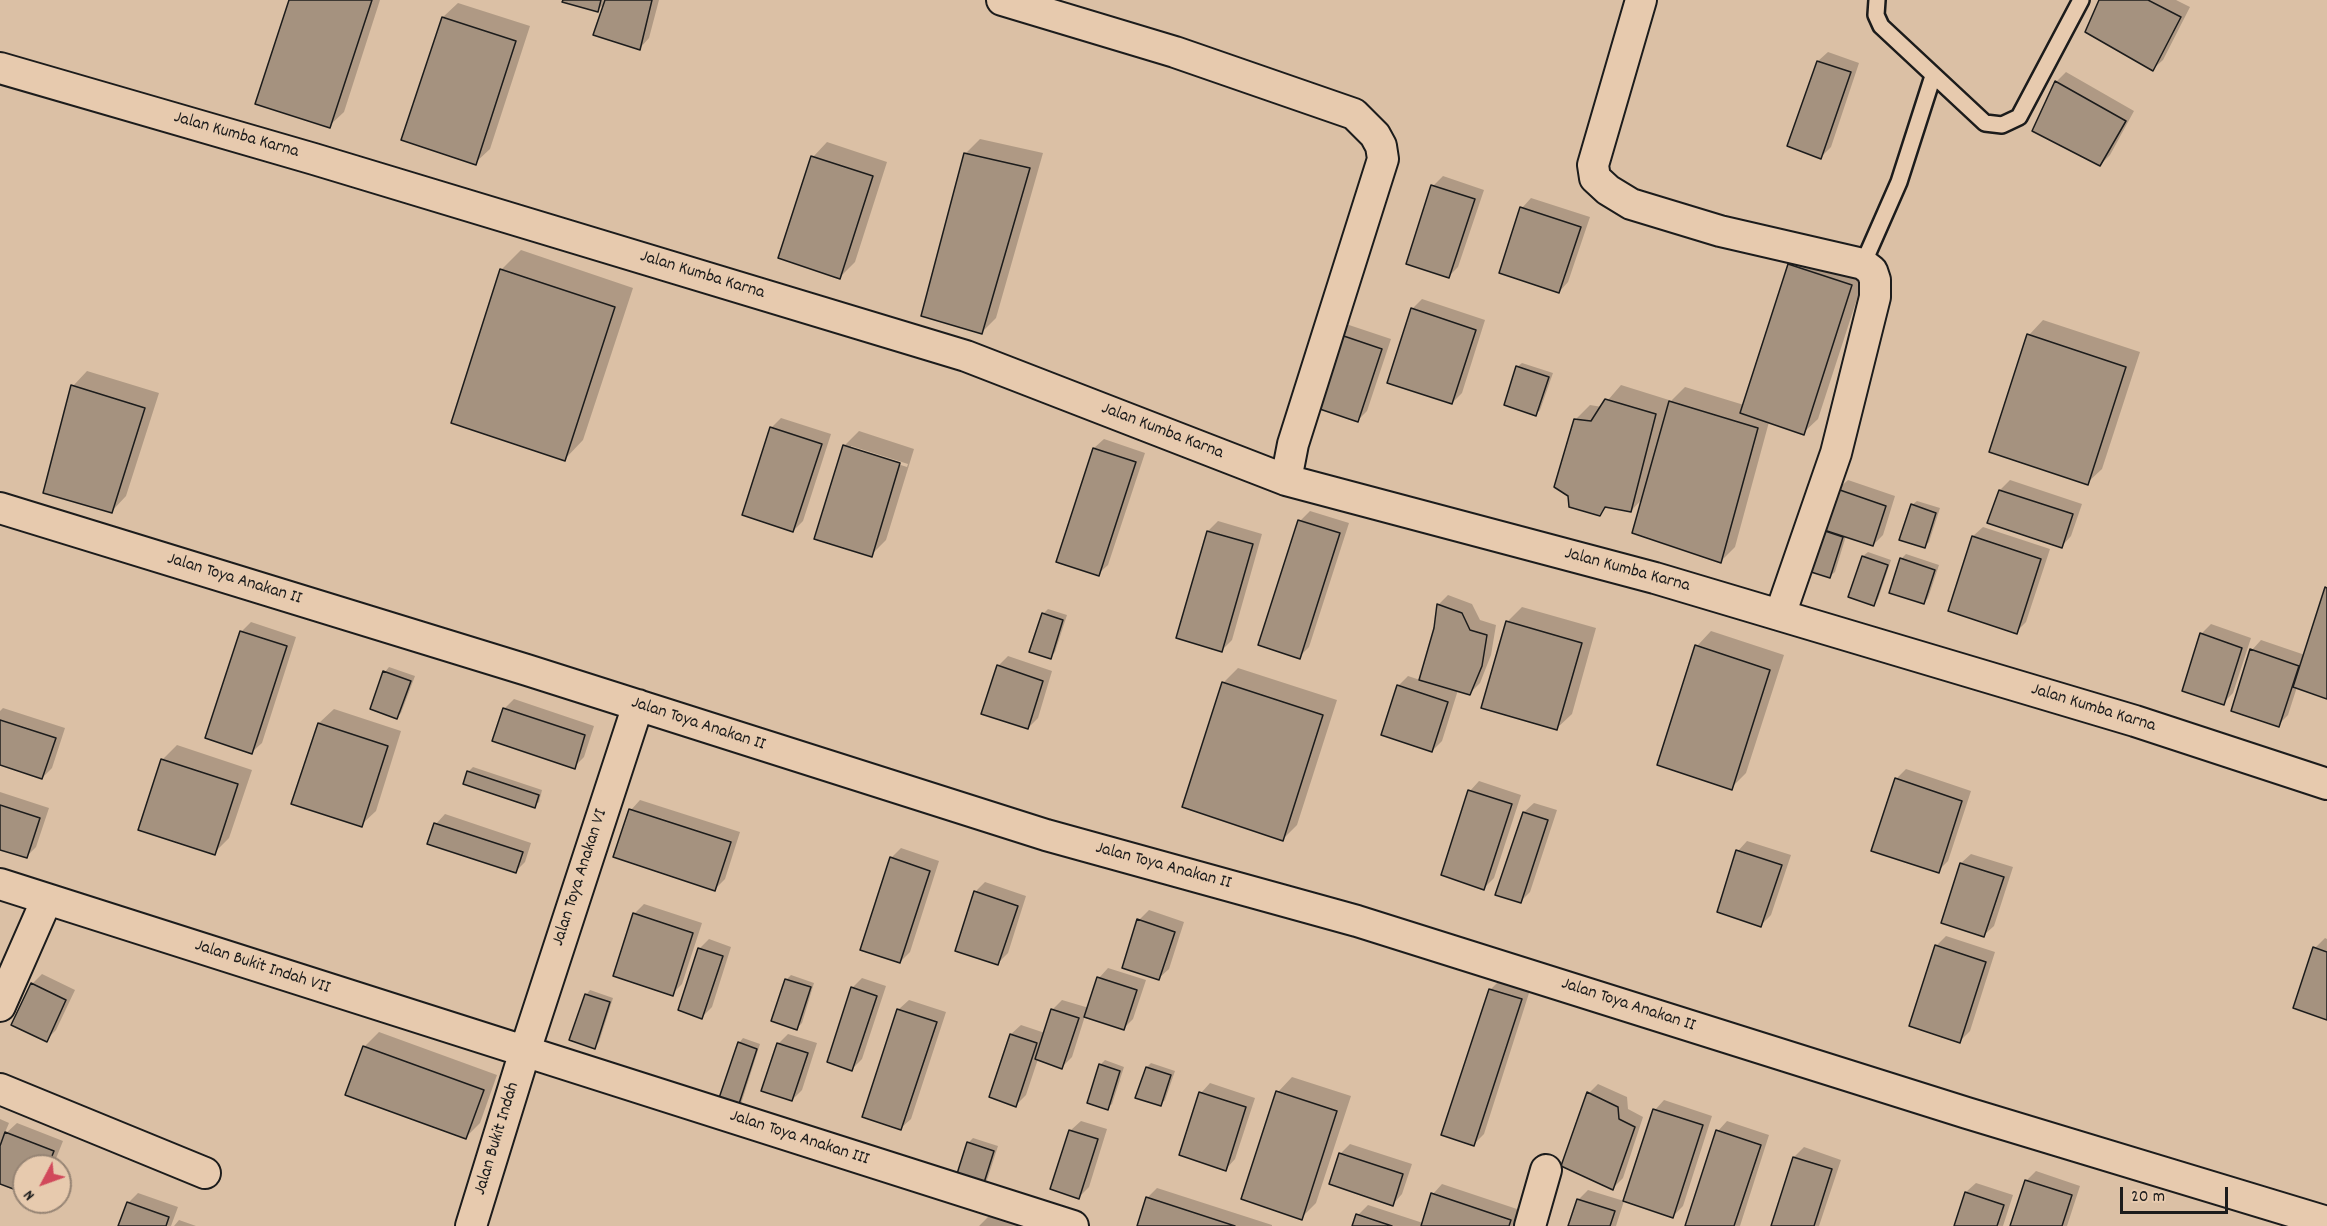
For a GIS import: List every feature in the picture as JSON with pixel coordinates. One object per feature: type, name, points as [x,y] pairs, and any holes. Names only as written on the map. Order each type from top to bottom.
[{"type":"street","points":[[1002,0],[1175,52],[1354,114],[1378,141],[1383,159],[1293,444],[1286,480]]},
{"type":"street","points":[[1641,0],[1593,165],[1595,178],[1608,190],[1631,204],[1720,231],[1863,264],[1872,271],[1875,280],[1875,297],[1836,453],[1780,615]]},
{"type":"street","name":"Jalan Kumba Karna","points":[[0,68],[314,159],[966,356],[1286,480],[1655,578],[2135,721],[2327,784]]},
{"type":"street","name":"Jalan Toya Anakan II","points":[[0,508],[638,705],[1046,835],[1357,921],[1956,1110],[2327,1222]]},
{"type":"street","name":"Jalan Toya Anakan VI","points":[[525,1051],[638,705]]},
{"type":"street","name":"Jalan Bukit Indah VII","points":[[0,884],[525,1051]]},
{"type":"street","points":[[0,1006],[47,899]]},
{"type":"street","name":"Jalan Bukit Indah","points":[[471,1226],[525,1051]]},
{"type":"street","name":"Jalan Toya Anakan III","points":[[525,1051],[1072,1226]]},
{"type":"street","points":[[0,1089],[205,1173]]},
{"type":"street","points":[[1530,1226],[1546,1170]]},
{"type":"lane","points":[[1878,0],[1876,15],[1881,27],[1985,123],[2002,125],[2019,117],[2081,0]]},
{"type":"lane","points":[[1863,264],[1899,182],[1933,76]]},
{"type":"building","points":[[289,0],[372,0],[330,128],[255,104]]},
{"type":"building","points":[[563,0],[601,0],[598,12],[562,2]]},
{"type":"building","points":[[605,0],[652,0],[640,50],[593,35]]},
{"type":"building","points":[[2099,0],[2148,0],[2181,17],[2153,71],[2085,32]]},
{"type":"building","points":[[442,17],[516,41],[476,165],[401,140]]},
{"type":"building","points":[[1817,61],[1851,72],[1821,159],[1787,146]]},
{"type":"building","points":[[2055,81],[2126,121],[2100,166],[2032,131]]},
{"type":"building","points":[[964,153],[1030,168],[982,334],[921,316]]},
{"type":"building","points":[[811,156],[873,176],[840,279],[778,258]]},
{"type":"building","points":[[1431,185],[1475,199],[1449,278],[1406,264]]},
{"type":"building","points":[[1520,207],[1581,227],[1559,293],[1499,273]]},
{"type":"building","points":[[1788,264],[1852,285],[1804,435],[1740,413]]},
{"type":"building","points":[[500,269],[615,307],[565,461],[451,423]]},
{"type":"building","points":[[1411,308],[1476,330],[1452,404],[1387,383]]},
{"type":"building","points":[[1329,331],[1382,349],[1358,422],[1305,404]]},
{"type":"building","points":[[2027,334],[2126,367],[2088,485],[1989,452]]},
{"type":"building","points":[[1516,366],[1549,377],[1536,416],[1504,405]]},
{"type":"building","points":[[71,385],[145,408],[112,513],[43,493]]},
{"type":"building","points":[[1605,399],[1656,414],[1631,512],[1605,507],[1600,516],[1569,507],[1568,496],[1554,487],[1574,419],[1591,421]]},
{"type":"building","points":[[1669,401],[1758,428],[1721,563],[1632,533]]},
{"type":"building","points":[[770,427],[822,444],[793,532],[742,515]]},
{"type":"building","points":[[843,445],[900,463],[872,557],[814,539]]},
{"type":"building","points":[[1093,448],[1136,462],[1099,576],[1056,562]]},
{"type":"building","points":[[1837,489],[1886,506],[1873,546],[1824,530]]},
{"type":"building","points":[[1999,490],[2073,514],[2062,548],[1987,523]]},
{"type":"building","points":[[1911,504],[1936,513],[1925,548],[1899,540]]},
{"type":"building","points":[[1298,520],[1340,533],[1300,659],[1258,645]]},
{"type":"building","points":[[1207,531],[1253,544],[1222,652],[1176,638]]},
{"type":"building","points":[[1825,531],[1843,537],[1830,578],[1811,572]]},
{"type":"building","points":[[1972,536],[2041,559],[2017,634],[1948,611]]},
{"type":"building","points":[[1862,556],[1888,565],[1874,606],[1848,597]]},
{"type":"building","points":[[1900,558],[1935,570],[1924,604],[1889,593]]},
{"type":"building","points":[[2325,587],[2327,588],[2327,699],[2293,687]]},
{"type":"building","points":[[1437,604],[1462,613],[1470,630],[1487,635],[1482,666],[1470,695],[1419,680],[1434,628]]},
{"type":"building","points":[[1042,613],[1063,620],[1051,659],[1029,652]]},
{"type":"building","points":[[1506,621],[1582,643],[1557,730],[1481,708]]},
{"type":"building","points":[[240,631],[287,646],[252,754],[205,738]]},
{"type":"building","points":[[2200,633],[2242,648],[2224,705],[2182,691]]},
{"type":"building","points":[[1695,645],[1770,670],[1732,790],[1657,765]]},
{"type":"building","points":[[2250,649],[2299,666],[2279,727],[2231,711]]},
{"type":"building","points":[[997,665],[1043,681],[1028,729],[981,714]]},
{"type":"building","points":[[383,671],[411,681],[397,719],[370,709]]},
{"type":"building","points":[[1222,682],[1323,715],[1283,841],[1182,807]]},
{"type":"building","points":[[1397,685],[1448,702],[1432,752],[1381,735]]},
{"type":"building","points":[[503,708],[585,735],[575,769],[492,741]]},
{"type":"building","points":[[0,720],[56,738],[42,779],[0,765]]},
{"type":"building","points":[[318,723],[388,746],[362,827],[291,804]]},
{"type":"building","points":[[161,759],[238,784],[215,855],[138,830]]},
{"type":"building","points":[[467,771],[539,795],[535,808],[463,784]]},
{"type":"building","points":[[1895,778],[1962,801],[1939,873],[1871,851]]},
{"type":"building","points":[[1468,790],[1512,804],[1484,890],[1441,875]]},
{"type":"building","points":[[0,805],[40,818],[27,858],[0,850]]},
{"type":"building","points":[[629,809],[731,842],[715,891],[613,857]]},
{"type":"building","points":[[1523,812],[1548,820],[1521,903],[1495,895]]},
{"type":"building","points":[[434,823],[523,852],[516,873],[427,844]]},
{"type":"building","points":[[1736,850],[1782,865],[1761,927],[1717,912]]},
{"type":"building","points":[[890,857],[930,871],[900,963],[860,950]]},
{"type":"building","points":[[1960,863],[2004,877],[1984,937],[1941,923]]},
{"type":"building","points":[[974,891],[1018,906],[998,965],[955,951]]},
{"type":"building","points":[[633,913],[693,933],[673,996],[613,976]]},
{"type":"building","points":[[1137,919],[1175,932],[1159,980],[1122,968]]},
{"type":"building","points":[[1935,945],[1986,962],[1960,1043],[1909,1026]]},
{"type":"building","points":[[2313,947],[2327,952],[2327,1020],[2293,1008]]},
{"type":"building","points":[[698,948],[723,956],[702,1019],[678,1010]]},
{"type":"building","points":[[1097,977],[1137,990],[1124,1030],[1084,1017]]},
{"type":"building","points":[[785,979],[811,987],[797,1030],[771,1021]]},
{"type":"building","points":[[31,983],[66,1000],[47,1042],[11,1025]]},
{"type":"building","points":[[851,987],[877,996],[852,1071],[827,1062]]},
{"type":"building","points":[[1489,989],[1522,999],[1474,1146],[1441,1135]]},
{"type":"building","points":[[585,994],[610,1002],[595,1049],[569,1040]]},
{"type":"building","points":[[897,1009],[937,1022],[901,1130],[862,1117]]},
{"type":"building","points":[[1051,1009],[1079,1018],[1062,1069],[1035,1059]]},
{"type":"building","points":[[1010,1034],[1037,1043],[1016,1107],[989,1097]]},
{"type":"building","points":[[738,1042],[757,1049],[737,1110],[717,1104]]},
{"type":"building","points":[[777,1043],[808,1053],[792,1101],[761,1091]]},
{"type":"building","points":[[363,1046],[484,1090],[466,1139],[345,1095]]},
{"type":"building","points":[[1099,1064],[1120,1071],[1108,1110],[1087,1103]]},
{"type":"building","points":[[1146,1067],[1171,1075],[1161,1106],[1135,1098]]},
{"type":"building","points":[[1276,1091],[1337,1111],[1302,1220],[1241,1199]]},
{"type":"building","points":[[1199,1092],[1246,1107],[1226,1171],[1179,1155]]},
{"type":"building","points":[[1587,1092],[1618,1107],[1619,1119],[1635,1127],[1613,1190],[1561,1166]]},
{"type":"building","points":[[1653,1109],[1703,1125],[1673,1218],[1623,1201]]},
{"type":"building","points":[[1069,1130],[1098,1139],[1079,1199],[1050,1189]]},
{"type":"building","points":[[1716,1130],[1761,1145],[1734,1226],[1685,1226]]},
{"type":"building","points":[[5,1132],[54,1151],[53,1154],[12,1154],[12,1188],[0,1184],[0,1146]]},
{"type":"building","points":[[967,1142],[994,1151],[983,1186],[956,1177]]},
{"type":"building","points":[[1339,1153],[1403,1174],[1393,1206],[1329,1184]]},
{"type":"building","points":[[1793,1157],[1832,1169],[1814,1226],[1771,1226]]},
{"type":"building","points":[[2025,1180],[2072,1195],[2062,1226],[2010,1226]]},
{"type":"building","points":[[1965,1192],[2004,1205],[1997,1226],[1954,1226]]},
{"type":"building","points":[[1431,1193],[1511,1220],[1509,1226],[1421,1226]]},
{"type":"building","points":[[1146,1197],[1235,1226],[1137,1226]]},
{"type":"building","points":[[1577,1199],[1615,1211],[1610,1226],[1568,1226]]},
{"type":"building","points":[[127,1202],[169,1217],[166,1226],[118,1226]]},
{"type":"building","points":[[1356,1214],[1392,1226],[1352,1226]]}]
